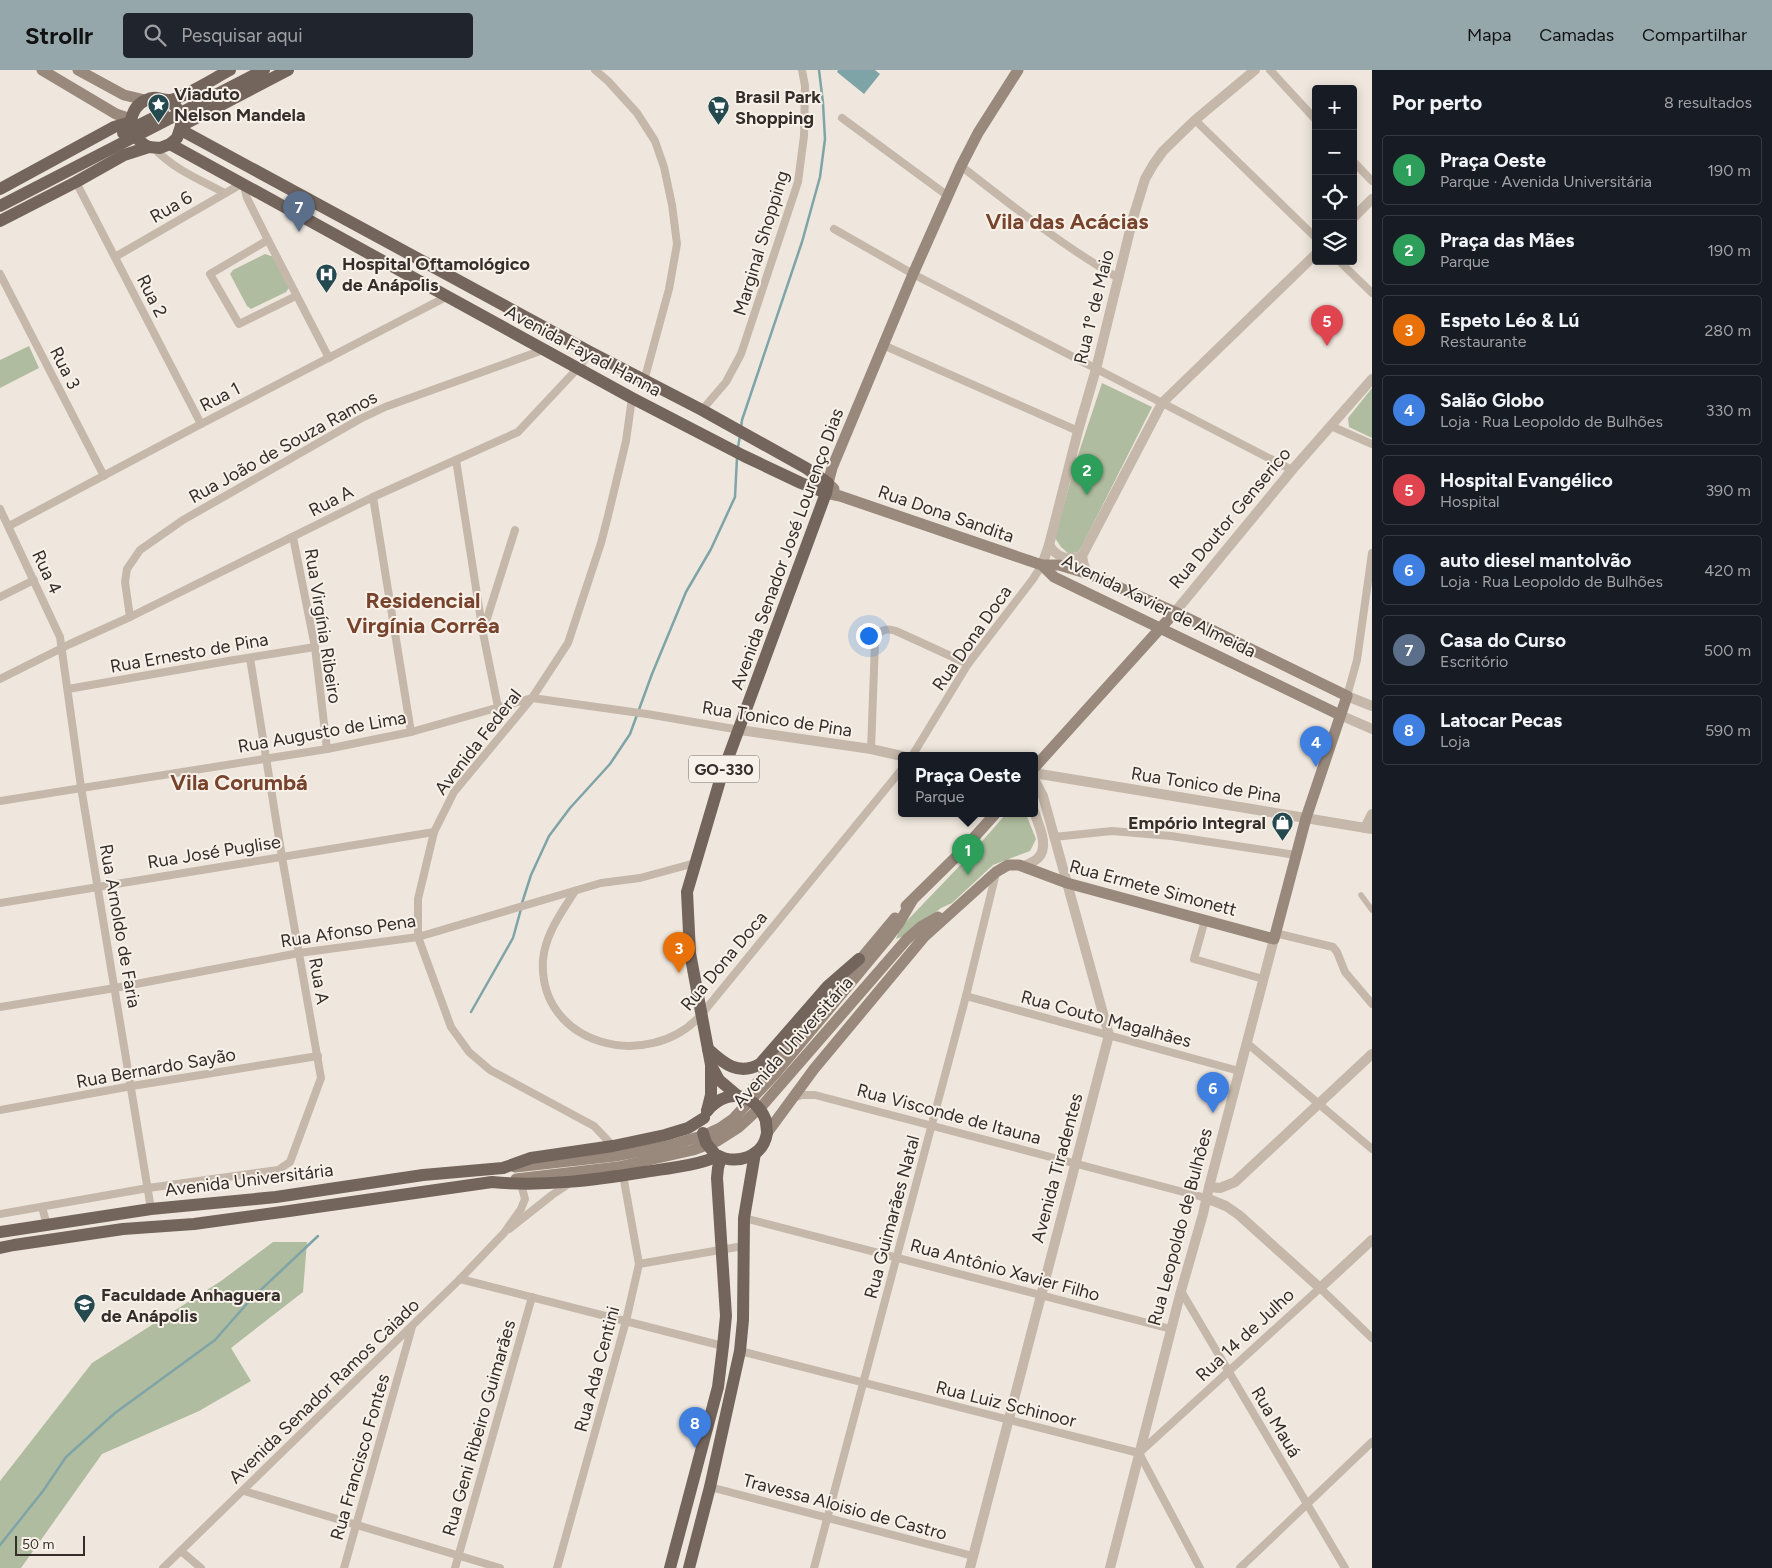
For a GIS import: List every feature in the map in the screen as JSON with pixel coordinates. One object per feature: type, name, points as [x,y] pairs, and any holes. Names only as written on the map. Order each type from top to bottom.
[{"type":"main road","points":[[42,70],[131,121]]},
{"type":"main road","points":[[78,70],[124,95],[145,100]]},
{"type":"main road","points":[[168,100],[180,96],[230,70]]},
{"type":"main road","points":[[0,198],[140,124],[248,70]]},
{"type":"main road","points":[[0,206],[264,70]]},
{"type":"main road","points":[[181,128],[288,70]]},
{"type":"main road","name":"Avenida Senador José Lourenço Dias","points":[[705,1114],[710,1094],[711,1065],[700,1015],[690,953],[687,892],[695,863],[721,778],[827,488],[832,468],[913,274],[961,166],[978,133],[1018,70]]},
{"type":"main road","points":[[0,220],[76,182],[124,155],[170,144],[177,138],[181,128],[180,112],[168,100],[156,97],[145,100],[136,108],[131,121],[136,138],[152,147]]},
{"type":"main road","points":[[0,189],[114,127],[131,121]]},
{"type":"main road","name":"Avenida Fayad Hanna","points":[[181,128],[644,382],[702,410],[806,468],[827,488]]},
{"type":"main road","name":"Avenida Fayad Hanna","points":[[170,144],[632,398],[801,483],[827,488]]},
{"type":"main road","points":[[379,258],[387,242]]},
{"type":"main road","name":"Rua Dona Sandita","points":[[827,488],[840,496],[1042,565]]},
{"type":"main road","name":"Avenida Xavier de Almeida","points":[[1042,565],[1059,565],[1089,574],[1175,612],[1347,696]]},
{"type":"main road","name":"Avenida Xavier de Almeida","points":[[1042,565],[1054,577],[1340,714]]},
{"type":"main road","name":"Rua Doutor Genserico","points":[[1038,764],[1175,612]]},
{"type":"main road","name":"Rua Leopoldo de Bulhões","points":[[1275,936],[1306,818],[1347,696]]},
{"type":"main road","name":"Avenida Universitária","points":[[745,1098],[860,959],[912,900],[961,852],[992,817]]},
{"type":"main road","name":"Avenida Universitária","points":[[766,1127],[924,937],[996,872],[1013,864],[1024,866]]},
{"type":"main road","name":"Rua Ermete Simonett","points":[[1024,866],[1067,882],[1205,920],[1275,936]]},
{"type":"main road","name":"Avenida Universitária","points":[[0,1232],[152,1209],[287,1195],[423,1175],[615,1156],[668,1146],[705,1135],[733,1119],[775,1074],[887,939],[912,900]]},
{"type":"main road","name":"Avenida Universitária","points":[[0,1248],[123,1229],[194,1224],[492,1182],[618,1167],[693,1150],[717,1141],[740,1128],[762,1106],[907,940],[922,926],[951,912]]},
{"type":"main road","points":[[708,1049],[734,1069],[745,1070],[760,1064],[828,986],[860,959]]},
{"type":"main road","name":"Avenida Senador José Lourenço Dias","points":[[711,1065],[719,1080],[745,1098]]},
{"type":"main road","points":[[728,1096],[745,1098],[757,1105],[763,1113],[766,1127],[763,1144],[755,1153],[746,1158],[736,1160],[719,1156],[706,1143],[703,1132],[705,1114],[718,1100],[728,1096]]},
{"type":"main road","name":"Avenida Universitária","points":[[503,1168],[531,1158],[613,1146],[665,1135],[688,1128],[705,1114]]},
{"type":"main road","points":[[689,1568],[710,1487],[740,1351],[743,1320],[744,1218],[755,1153]]},
{"type":"main road","points":[[670,1568],[718,1387],[723,1346],[726,1316],[717,1178],[719,1156]]},
{"type":"main road","name":"Avenida Universitária","points":[[492,1182],[520,1184],[574,1181],[690,1165],[719,1156]]},
{"type":"main road","points":[[287,1195],[289,1211]]},
{"type":"street","points":[[596,70],[637,112],[655,141],[664,167],[672,205],[677,244],[669,289],[644,382]]},
{"type":"street","name":"Marginal Shopping","points":[[702,410],[726,382],[741,354],[798,182],[804,128],[805,86],[802,70]]},
{"type":"street","name":"Rua 1º de Maio","points":[[1042,565],[1049,545],[1118,278],[1146,179],[1163,151],[1195,120],[1255,70]]},
{"type":"street","points":[[1270,70],[1312,116]]},
{"type":"street","points":[[842,118],[948,196]]},
{"type":"street","points":[[1195,120],[1312,234]]},
{"type":"street","points":[[152,147],[174,166],[225,193]]},
{"type":"street","points":[[1357,165],[1372,181]]},
{"type":"street","points":[[961,166],[1054,238],[1118,278]]},
{"type":"street","name":"Rua 2","points":[[76,182],[201,424]]},
{"type":"street","points":[[243,183],[247,198],[329,358]]},
{"type":"street","name":"Rua 6","points":[[115,257],[243,183]]},
{"type":"street","points":[[1357,214],[1372,199]]},
{"type":"street","points":[[834,229],[913,274],[1292,470]]},
{"type":"street","points":[[268,240],[210,274],[239,324],[296,296]]},
{"type":"street","points":[[1089,574],[1084,566],[1082,556],[1162,403],[1312,258]]},
{"type":"street","points":[[1343,265],[1372,293]]},
{"type":"street","name":"Rua 3","points":[[0,274],[104,476]]},
{"type":"street","name":"Rua 1","points":[[9,526],[446,297]]},
{"type":"street","points":[[883,345],[1078,431]]},
{"type":"street","name":"Rua João de Souza Ramos","points":[[130,617],[125,582],[127,569],[140,550],[183,520],[360,419],[385,407],[543,350]]},
{"type":"street","name":"Rua A","points":[[62,648],[130,617],[373,497],[518,432],[578,368],[590,352]]},
{"type":"street","name":"Rua Doutor Genserico","points":[[1175,612],[1292,470],[1372,379]]},
{"type":"street","name":"Avenida Federal","points":[[613,1146],[594,1126],[490,1070],[469,1052],[451,1027],[418,937],[418,899],[434,832],[454,792],[532,698],[568,643],[598,552],[626,441],[632,398]]},
{"type":"street","points":[[1331,426],[1372,444]]},
{"type":"street","points":[[456,460],[483,632],[498,707]]},
{"type":"street","points":[[373,497],[411,732]]},
{"type":"street","name":"Rua 4","points":[[0,509],[60,637],[62,648]]},
{"type":"street","points":[[483,632],[515,530]]},
{"type":"street","name":"Rua Virgínia Ribeiro","points":[[293,537],[315,647],[327,749]]},
{"type":"street","points":[[1049,545],[1055,552],[1064,557],[1082,556]]},
{"type":"street","points":[[1347,696],[1357,660],[1372,553]]},
{"type":"street","name":"Rua Dona Doca","points":[[914,752],[968,664],[1033,580],[1042,565]]},
{"type":"street","points":[[0,597],[34,580]]},
{"type":"street","points":[[871,749],[876,643],[877,635],[881,630],[896,631],[968,664]]},
{"type":"street","name":"Rua Ernesto de Pina","points":[[68,689],[315,647]]},
{"type":"street","points":[[0,679],[62,648]]},
{"type":"street","name":"Rua Arnoldo de Faria","points":[[62,648],[97,887],[152,1209]]},
{"type":"street","name":"Rua A","points":[[0,1214],[148,1188],[278,1170],[290,1162],[321,1078],[282,857],[250,658]]},
{"type":"street","name":"Avenida Xavier de Almeida","points":[[1347,696],[1372,706]]},
{"type":"street","name":"Rua Augusto de Lima","points":[[0,801],[327,749],[411,732],[532,698],[647,714]]},
{"type":"street","name":"Rua Tonico de Pina","points":[[647,714],[871,749],[898,755]]},
{"type":"street","name":"Avenida Xavier de Almeida","points":[[1340,714],[1372,729]]},
{"type":"street","name":"Rua Dona Doca","points":[[575,891],[548,936],[543,959],[544,981],[552,1002],[562,1019],[576,1031],[594,1040],[612,1045],[643,1045],[665,1040],[691,1025],[700,1015],[898,774]]},
{"type":"street","name":"Rua Tonico de Pina","points":[[1038,774],[1369,828]]},
{"type":"street","points":[[1038,787],[1043,796],[1109,1035]]},
{"type":"street","points":[[1369,828],[1372,814]]},
{"type":"street","points":[[1024,866],[1037,859],[1043,848],[1036,817]]},
{"type":"street","points":[[1054,837],[1112,831],[1171,836],[1296,855]]},
{"type":"street","name":"Rua José Puglise","points":[[0,903],[434,832]]},
{"type":"street","name":"Rua Afonso Pena","points":[[0,1007],[115,988],[299,953],[418,937],[601,883],[640,878],[695,863]]},
{"type":"street","name":"Rua Guimarães Natal","points":[[814,1568],[966,996],[996,872]]},
{"type":"street","points":[[1361,895],[1372,910]]},
{"type":"street","points":[[1205,920],[1194,959],[1263,979]]},
{"type":"street","name":"Rua Leopoldo de Bulhões","points":[[1110,1568],[1275,936]]},
{"type":"street","name":"Rua Ermete Simonett","points":[[1275,936],[1333,948],[1337,952],[1345,972],[1372,1004]]},
{"type":"street","name":"Rua Couto Magalhães","points":[[966,996],[1239,1070]]},
{"type":"street","name":"Avenida Tiradentes","points":[[970,1568],[1109,1035]]},
{"type":"street","points":[[1248,1042],[1372,1149]]},
{"type":"street","points":[[1208,1192],[1235,1182],[1372,1054]]},
{"type":"street","name":"Rua Bernardo Sayão","points":[[0,1110],[132,1086],[318,1056]]},
{"type":"street","name":"Rua Visconde de Itauna","points":[[791,1099],[811,1094],[1075,1164],[1208,1192],[1221,1204],[1239,1215],[1372,1338]]},
{"type":"street","name":"Rua Ada Centini","points":[[557,1568],[626,1321],[639,1264],[624,1175]]},
{"type":"street","name":"Avenida Senador Ramos Caiado","points":[[163,1568],[460,1279],[504,1233],[552,1195],[574,1181]]},
{"type":"street","name":"Avenida Senador Ramos Caiado","points":[[504,1233],[524,1204],[524,1192],[520,1184]]},
{"type":"street","points":[[42,1207],[47,1225]]},
{"type":"street","name":"Rua Antônio Xavier Filho","points":[[744,1218],[1171,1329]]},
{"type":"street","name":"Rua 14 de Julho","points":[[1139,1453],[1229,1373],[1372,1240]]},
{"type":"street","points":[[639,1264],[723,1251],[743,1246]]},
{"type":"street","points":[[460,1279],[723,1346]]},
{"type":"street","name":"Rua Mauá","points":[[1181,1291],[1345,1568]]},
{"type":"street","name":"Rua Geni Ribeiro Guimarães","points":[[455,1568],[532,1297]]},
{"type":"street","name":"Rua Francisco Fontes","points":[[344,1568],[413,1325]]},
{"type":"street","name":"Rua Luiz Schinoor","points":[[740,1351],[1139,1453]]},
{"type":"street","points":[[1240,1568],[1372,1442]]},
{"type":"street","points":[[1139,1453],[1200,1568]]},
{"type":"street","name":"Travessa Aloisio de Castro","points":[[710,1487],[973,1556]]},
{"type":"street","points":[[244,1491],[500,1568]]},
{"type":"street","points":[[181,1551],[201,1568]]},
{"type":"green space","points":[[265,254],[274,257],[289,288],[286,292],[251,309],[247,306],[230,274],[233,270]]},
{"type":"green space","points":[[29,346],[39,368],[0,388],[0,360]]},
{"type":"green space","points":[[1102,383],[1152,407],[1082,546],[1078,552],[1069,554],[1055,538],[1076,461]]},
{"type":"green space","points":[[1372,388],[1372,438],[1349,427],[1348,418]]},
{"type":"green space","points":[[1003,817],[1027,817],[1036,839],[1030,851],[993,865],[952,903],[941,908],[907,935],[896,939],[900,928]]},
{"type":"green space","points":[[273,1242],[307,1242],[303,1292],[231,1348],[251,1381],[199,1411],[102,1454],[21,1568],[0,1568],[0,1481],[92,1363],[221,1281]]},
{"type":"water","points":[[838,70],[875,70],[880,74],[864,94],[837,72]]},
{"type":"waterway","points":[[741,428],[742,420],[802,242],[820,177],[825,139],[819,70]]},
{"type":"waterway","points":[[738,447],[740,436]]},
{"type":"waterway","points":[[522,903],[531,875],[549,836],[570,808],[610,764],[630,734],[652,674],[686,592],[711,549],[735,497],[737,458]]},
{"type":"waterway","points":[[471,1012],[513,938],[521,909]]},
{"type":"waterway","points":[[0,1545],[43,1491],[66,1457],[115,1413],[215,1340],[251,1299],[318,1236]]},
{"type":"place","name":"Viaduto Nelson Mandela","points":[[158,123]]},
{"type":"place","name":"Brasil Park Shopping","points":[[719,126]]},
{"type":"place","name":"Casa do Curso","points":[[299,232]]},
{"type":"place","name":"Hospital Oftamológico de Anápolis","points":[[326,293]]},
{"type":"place","name":"Hospital Evangélico","points":[[1327,346]]},
{"type":"place","name":"Praça das Mães","points":[[1087,495]]},
{"type":"place","name":"Salão Globo","points":[[1316,767]]},
{"type":"place","name":"Empório Integral","points":[[1282,842]]},
{"type":"place","name":"Praça Oeste","points":[[968,875]]},
{"type":"place","name":"Espeto Léo & Lú","points":[[679,973]]},
{"type":"place","name":"auto diesel mantolvão","points":[[1213,1113]]},
{"type":"place","name":"Faculdade Anhaguera de Anápolis","points":[[85,1324]]},
{"type":"place","name":"Latocar Pecas","points":[[695,1448]]},
{"type":"district","name":"Vila das Acácias","points":[[1067,221]]},
{"type":"district","name":"Residencial Virgínia Corrêa","points":[[423,612]]},
{"type":"district","name":"Vila Corumbá","points":[[239,782]]}]
